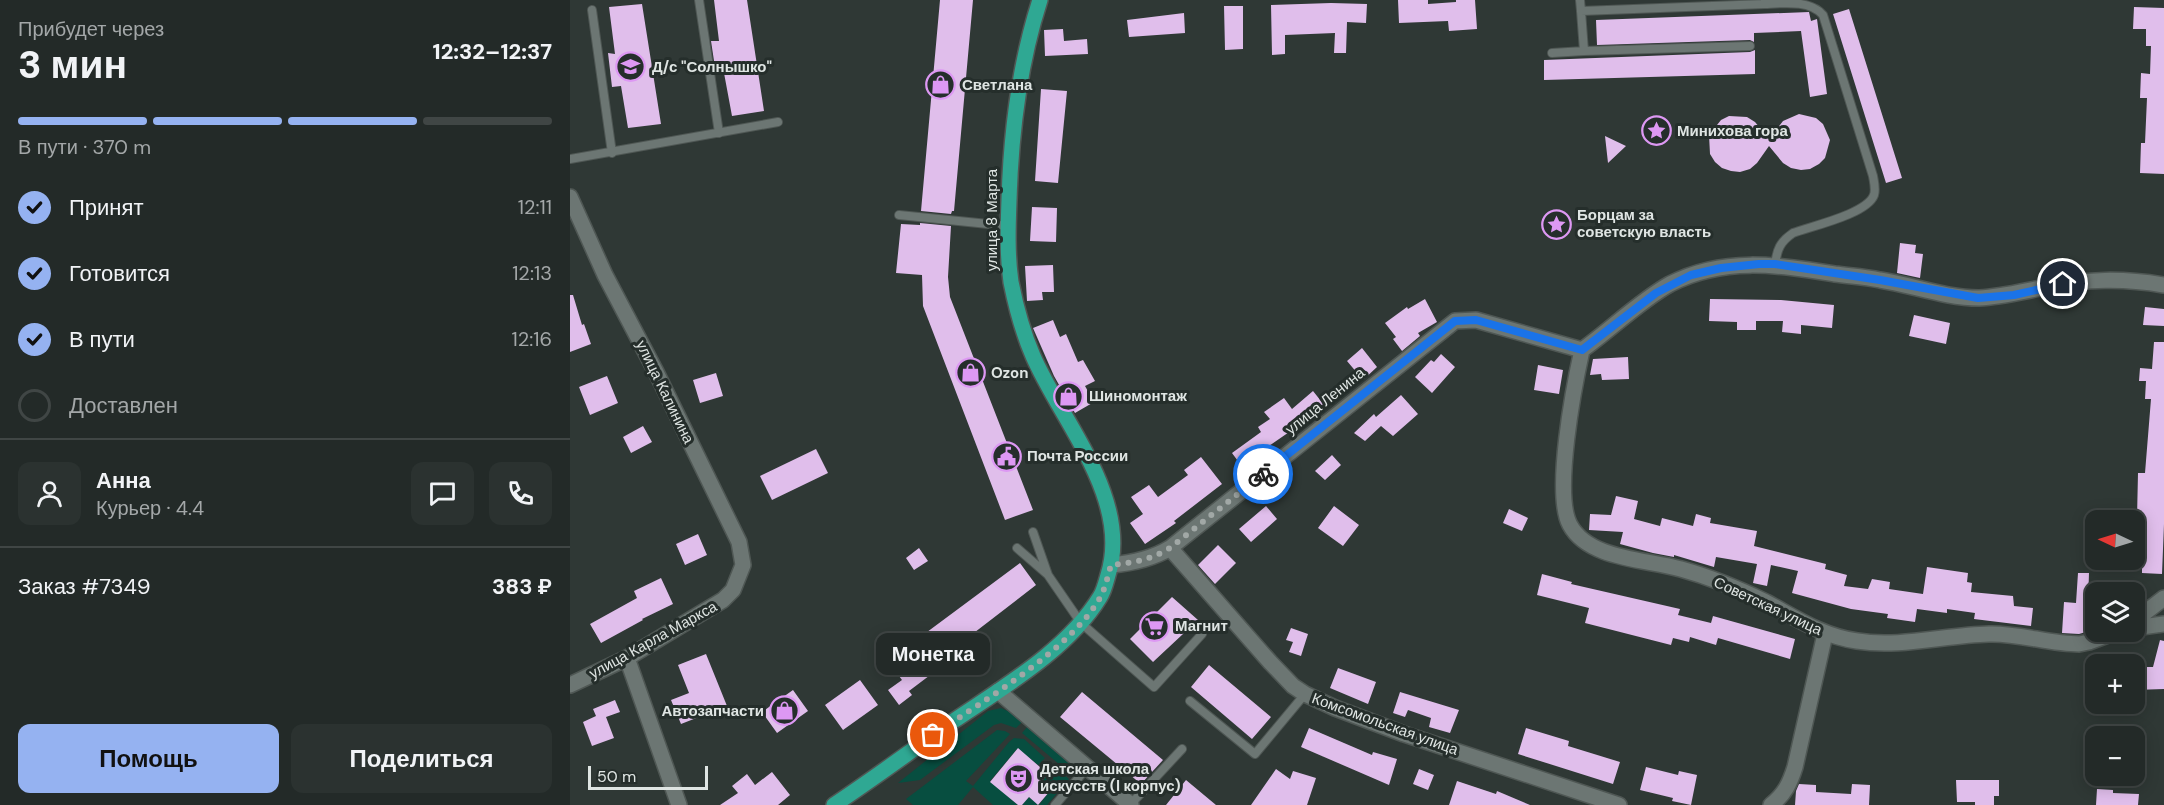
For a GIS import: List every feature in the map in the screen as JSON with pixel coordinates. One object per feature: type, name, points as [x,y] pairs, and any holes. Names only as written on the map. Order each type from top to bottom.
[{"type":"main road","name":"улица 8 Марта","points":[[1040,0],[1026,50],[1014,113],[1008,226],[1009,261],[1017,310],[1033,357],[1105,495],[1112,528],[1111,565]]},
{"type":"main road","points":[[834,805],[998,691],[1045,655],[1081,623],[1101,595],[1111,565]]},
{"type":"street","name":"улица Калинина","points":[[570,197],[605,275],[641,342],[739,542],[743,565],[733,590]]},
{"type":"street","points":[[1582,350],[1656,293],[1704,270],[1743,265],[1775,264],[1978,298],[2014,295],[2046,287],[2098,279],[2124,279],[2164,285]]},
{"type":"street","name":"улица Ленина","points":[[1111,565],[1158,556],[1170,548],[1448,325],[1464,319],[1476,320],[1582,350]]},
{"type":"street","name":"Советская улица","points":[[1582,350],[1572,407],[1563,485],[1565,513],[1570,525],[1586,542],[1603,551],[1678,568],[1720,582],[1766,602],[1825,634],[1859,642],[1998,634],[2070,644],[2089,642]]},
{"type":"street","name":"Комсомольская улица","points":[[1170,548],[1270,662],[1293,686],[1305,694],[1404,734],[1619,805]]},
{"type":"street","name":"улица Карла Маркса","points":[[570,685],[627,658],[711,609],[733,590]]},
{"type":"street","points":[[2145,613],[2164,598]]},
{"type":"street","points":[[2145,626],[2164,624]]},
{"type":"street","points":[[1771,805],[1789,786],[1796,767],[1825,634]]},
{"type":"street","points":[[627,658],[679,805]]},
{"type":"street","points":[[998,691],[1130,805]]},
{"type":"lane","points":[[699,0],[719,133]]},
{"type":"lane","points":[[1580,0],[1584,51]]},
{"type":"lane","points":[[1581,11],[1765,2],[1813,4],[1823,15],[1874,176],[1875,191],[1874,196],[1864,207],[1793,233],[1784,239],[1777,248],[1775,264]]},
{"type":"lane","points":[[592,10],[612,153]]},
{"type":"lane","points":[[1552,53],[1750,46]]},
{"type":"lane","points":[[570,159],[778,122]]},
{"type":"lane","points":[[898,215],[1008,226]]},
{"type":"lane","points":[[1033,532],[1048,575]]},
{"type":"lane","points":[[1017,548],[1048,575],[1081,623],[1154,687],[1202,634]]},
{"type":"lane","points":[[1191,701],[1255,754],[1305,694]]},
{"type":"lane","points":[[1130,805],[1182,748]]},
{"type":"lane","points":[[1055,805],[1087,768]]},
{"type":"green space","points":[[1001,708],[1023,721],[1016,728],[1001,723],[994,725],[920,780],[898,783],[988,711]]},
{"type":"green space","points":[[1028,726],[1073,764],[1072,775],[1022,733]]},
{"type":"green space","points":[[997,730],[1010,734],[966,781],[973,786],[1009,742],[1014,738],[1024,739],[1045,758],[1038,765],[1017,749],[990,781],[1018,805],[993,805],[973,787],[958,805],[913,805],[906,799]]},
{"type":"green space","points":[[1054,766],[1069,779],[1047,805],[1039,805],[1049,792],[1040,783]]},
{"type":"green space","points":[[1029,797],[1039,805],[1022,805]]},
{"type":"building","points":[[714,0],[747,0],[764,111],[732,116],[724,73],[716,74],[711,41],[719,41]]},
{"type":"building","points":[[940,0],[973,0],[954,211],[951,214],[921,211]]},
{"type":"building","points":[[1398,0],[1428,0],[1428,4],[1475,0],[1477,29],[1449,31],[1448,21],[1399,23]]},
{"type":"building","points":[[642,4],[661,124],[628,128],[621,86],[612,87],[608,53],[615,54],[609,7]]},
{"type":"building","points":[[1367,4],[1366,23],[1347,22],[1346,53],[1334,53],[1335,33],[1285,35],[1285,54],[1272,55],[1271,5]]},
{"type":"building","points":[[1224,6],[1243,6],[1243,49],[1225,50]]},
{"type":"building","points":[[2134,7],[2164,8],[2164,174],[2140,173],[2141,143],[2145,143],[2147,98],[2140,98],[2141,73],[2150,74],[2151,46],[2146,46],[2146,29],[2133,29]]},
{"type":"building","points":[[1849,9],[1902,178],[1886,183],[1833,14]]},
{"type":"building","points":[[1809,12],[1811,21],[1817,19],[1827,94],[1810,97],[1801,31],[1754,33],[1754,42],[1750,40],[1597,45],[1596,20]]},
{"type":"building","points":[[1184,13],[1185,33],[1129,37],[1127,20]]},
{"type":"building","points":[[1063,29],[1064,41],[1087,39],[1088,54],[1045,56],[1044,30]]},
{"type":"building","points":[[1755,50],[1755,74],[1544,80],[1544,60]]},
{"type":"building","points":[[1041,89],[1067,91],[1058,183],[1035,181]]},
{"type":"building","points":[[1799,114],[1816,118],[1823,124],[1830,140],[1825,158],[1810,169],[1791,168],[1783,163],[1769,146],[1757,163],[1750,169],[1740,172],[1722,168],[1710,154],[1709,135],[1721,120],[1729,116],[1747,117],[1755,122],[1769,139],[1783,121]]},
{"type":"building","points":[[1605,136],[1626,146],[1608,163]]},
{"type":"building","points":[[1032,207],[1057,208],[1056,242],[1030,241]]},
{"type":"building","points":[[920,223],[951,226],[948,277],[950,297],[1033,510],[1005,520],[923,306],[922,275],[896,273],[901,224],[920,225]]},
{"type":"building","points":[[1900,243],[1916,245],[1915,253],[1923,254],[1920,278],[1897,273]]},
{"type":"building","points":[[1053,265],[1054,292],[1042,292],[1043,300],[1027,301],[1025,266]]},
{"type":"building","points":[[570,295],[573,295],[582,325],[584,324],[591,344],[570,352]]},
{"type":"building","points":[[1425,299],[1437,322],[1418,333],[1420,336],[1402,351],[1393,339],[1396,337],[1385,323],[1407,307],[1408,309]]},
{"type":"building","points":[[1710,299],[1781,300],[1834,305],[1832,328],[1801,325],[1801,334],[1782,332],[1783,321],[1756,321],[1756,330],[1737,330],[1737,322],[1709,321]]},
{"type":"building","points":[[2145,307],[2164,309],[2164,326],[2143,325]]},
{"type":"building","points":[[1914,315],[1950,323],[1946,344],[1909,336]]},
{"type":"building","points":[[1053,320],[1060,337],[1066,334],[1078,362],[1083,360],[1095,381],[1085,386],[1094,402],[1075,413],[1054,376],[1033,328]]},
{"type":"building","points":[[2154,342],[2164,342],[2162,574],[2142,573],[2142,570],[2145,570],[2145,510],[2137,510],[2138,473],[2145,473],[2151,399],[2145,399],[2146,381],[2139,381],[2140,368],[2152,369]]},
{"type":"building","points":[[1362,348],[1377,367],[1363,380],[1347,361]]},
{"type":"building","points":[[1441,354],[1455,367],[1432,393],[1415,377],[1431,360],[1434,362]]},
{"type":"building","points":[[1628,357],[1629,379],[1602,380],[1601,374],[1590,375],[1593,359]]},
{"type":"building","points":[[1538,365],[1563,370],[1559,394],[1534,390]]},
{"type":"building","points":[[716,373],[723,396],[700,403],[693,380]]},
{"type":"building","points":[[607,376],[618,403],[590,415],[579,387]]},
{"type":"building","points":[[1313,391],[1325,406],[1260,452],[1262,455],[1243,468],[1232,453],[1261,432],[1258,427],[1270,419],[1264,412],[1284,398],[1292,409]]},
{"type":"building","points":[[1401,395],[1418,414],[1393,436],[1381,426],[1365,441],[1354,433],[1374,414],[1376,417]]},
{"type":"building","points":[[643,426],[652,442],[631,453],[623,437]]},
{"type":"building","points":[[816,449],[828,473],[772,500],[760,476]]},
{"type":"building","points":[[1332,455],[1341,465],[1325,480],[1315,471]]},
{"type":"building","points":[[1201,457],[1222,484],[1174,521],[1176,523],[1145,544],[1130,523],[1143,514],[1131,497],[1149,485],[1158,497],[1188,475],[1184,470]]},
{"type":"building","points":[[1616,496],[1638,501],[1634,519],[1660,526],[1662,518],[1693,526],[1696,514],[1711,518],[1710,523],[1757,531],[1754,546],[1826,564],[1825,569],[1847,575],[1844,586],[1868,589],[1872,579],[1890,582],[1889,589],[1923,594],[1927,567],[1968,573],[1967,582],[1972,583],[1971,592],[2013,596],[2014,606],[2033,608],[2031,626],[1974,619],[1975,613],[1947,609],[1947,613],[1917,609],[1915,622],[1887,618],[1888,614],[1851,609],[1792,593],[1798,571],[1771,565],[1767,586],[1753,583],[1757,564],[1716,557],[1714,567],[1674,555],[1674,557],[1653,553],[1620,544],[1623,532],[1589,530],[1590,514],[1611,515]]},
{"type":"building","points":[[1266,506],[1277,519],[1251,542],[1239,529]]},
{"type":"building","points":[[1334,506],[1359,525],[1343,546],[1318,528]]},
{"type":"building","points":[[1509,509],[1528,518],[1522,531],[1503,523]]},
{"type":"building","points":[[698,534],[707,555],[685,565],[676,544]]},
{"type":"building","points":[[1218,545],[1236,563],[1215,584],[1198,565]]},
{"type":"building","points":[[919,548],[928,561],[914,570],[906,558]]},
{"type":"building","points":[[1020,563],[1036,585],[966,639],[970,645],[909,691],[912,695],[899,705],[888,690],[902,680],[888,661]]},
{"type":"building","points":[[2078,573],[2089,573],[2089,582],[2085,582],[2085,632],[2062,633],[2064,602],[2076,603]]},
{"type":"building","points":[[1542,574],[1572,582],[1571,584],[1680,609],[1678,615],[1711,623],[1713,616],[1795,639],[1790,659],[1718,638],[1716,645],[1690,637],[1689,642],[1673,638],[1671,645],[1585,623],[1589,608],[1537,595]]},
{"type":"building","points":[[661,578],[673,604],[601,643],[590,624],[637,598],[634,591]]},
{"type":"building","points":[[1172,597],[1198,620],[1153,662],[1130,639]]},
{"type":"building","points":[[1291,628],[1308,634],[1301,656],[1289,652],[1293,642],[1286,640]]},
{"type":"building","points":[[2160,640],[2164,641],[2164,689],[2145,690],[2145,667],[2153,667]]},
{"type":"building","points":[[706,654],[727,706],[681,724],[671,700],[689,693],[678,665]]},
{"type":"building","points":[[1209,665],[1271,717],[1252,739],[1191,687]]},
{"type":"building","points":[[1338,668],[1376,682],[1368,704],[1330,688]]},
{"type":"building","points":[[860,680],[878,705],[843,730],[825,705]]},
{"type":"building","name":"Автозапчасти","points":[[793,690],[808,711],[777,733],[762,712]]},
{"type":"building","points":[[1082,692],[1163,760],[1141,784],[1060,717]]},
{"type":"building","points":[[1400,692],[1459,710],[1450,733],[1429,727],[1431,718],[1408,710],[1405,717],[1393,713]]},
{"type":"building","points":[[615,700],[620,712],[606,717],[614,738],[592,746],[583,722],[596,716],[593,709]]},
{"type":"building","points":[[1309,728],[1372,755],[1373,752],[1397,759],[1389,785],[1301,747]]},
{"type":"building","points":[[1526,728],[1569,741],[1568,746],[1620,762],[1613,784],[1518,754]]},
{"type":"building","name":"Детская школа искусств (I корпус)","points":[[1018,748],[1048,774],[1040,783],[1050,791],[1038,805],[1029,797],[1022,805],[1018,805],[990,782]]},
{"type":"building","points":[[1646,767],[1678,775],[1679,771],[1697,775],[1691,805],[1640,790]]},
{"type":"building","points":[[1276,769],[1290,779],[1293,771],[1316,778],[1307,805],[1251,805]]},
{"type":"building","points":[[1419,769],[1434,775],[1428,790],[1413,784]]},
{"type":"building","points":[[772,772],[790,795],[778,805],[720,805],[738,793],[732,786],[747,774],[755,785]]},
{"type":"building","points":[[1186,780],[1216,805],[1166,805]]},
{"type":"building","points":[[1956,780],[1999,780],[1999,796],[1994,796],[1994,805],[1957,802]]},
{"type":"building","points":[[1457,781],[1496,794],[1497,791],[1530,805],[1449,805]]},
{"type":"building","points":[[1799,784],[1816,785],[1816,792],[1851,794],[1852,784],[1870,785],[1869,805],[1795,805]]},
{"type":"building","points":[[2097,789],[2113,790],[2113,793],[2139,794],[2138,805],[2096,805]]},
{"type":"way so far","points":[[933,735],[998,691],[1075,630],[1101,595],[1111,565],[1128,564],[1158,556],[1263,474]]},
{"type":"place","name":"Д/с \"Солнышко\"","points":[[631,67]]},
{"type":"place","name":"Светлана","points":[[941,85]]},
{"type":"place","name":"Минихова гора","points":[[1656,131]]},
{"type":"place","name":"Борцам за советскую власть","points":[[1556,224]]},
{"type":"place","name":"Ozon","points":[[970,373]]},
{"type":"place","name":"Шиномонтаж","points":[[1068,396]]},
{"type":"place","name":"Почта России","points":[[1006,456]]},
{"type":"place","name":"Магнит","points":[[1154,626]]},
{"type":"place","name":"Автозапчасти","points":[[785,711]]},
{"type":"place","name":"Монетка","points":[[933,735]]},
{"type":"place","name":"Детская школа искусств (I корпус)","points":[[1019,778]]},
{"type":"route","points":[[1263,474],[1455,321],[1476,320],[1582,350],[1671,284],[1704,270],[1759,264],[1775,264],[1880,280],[1978,298],[2014,295],[2063,284]]}]
